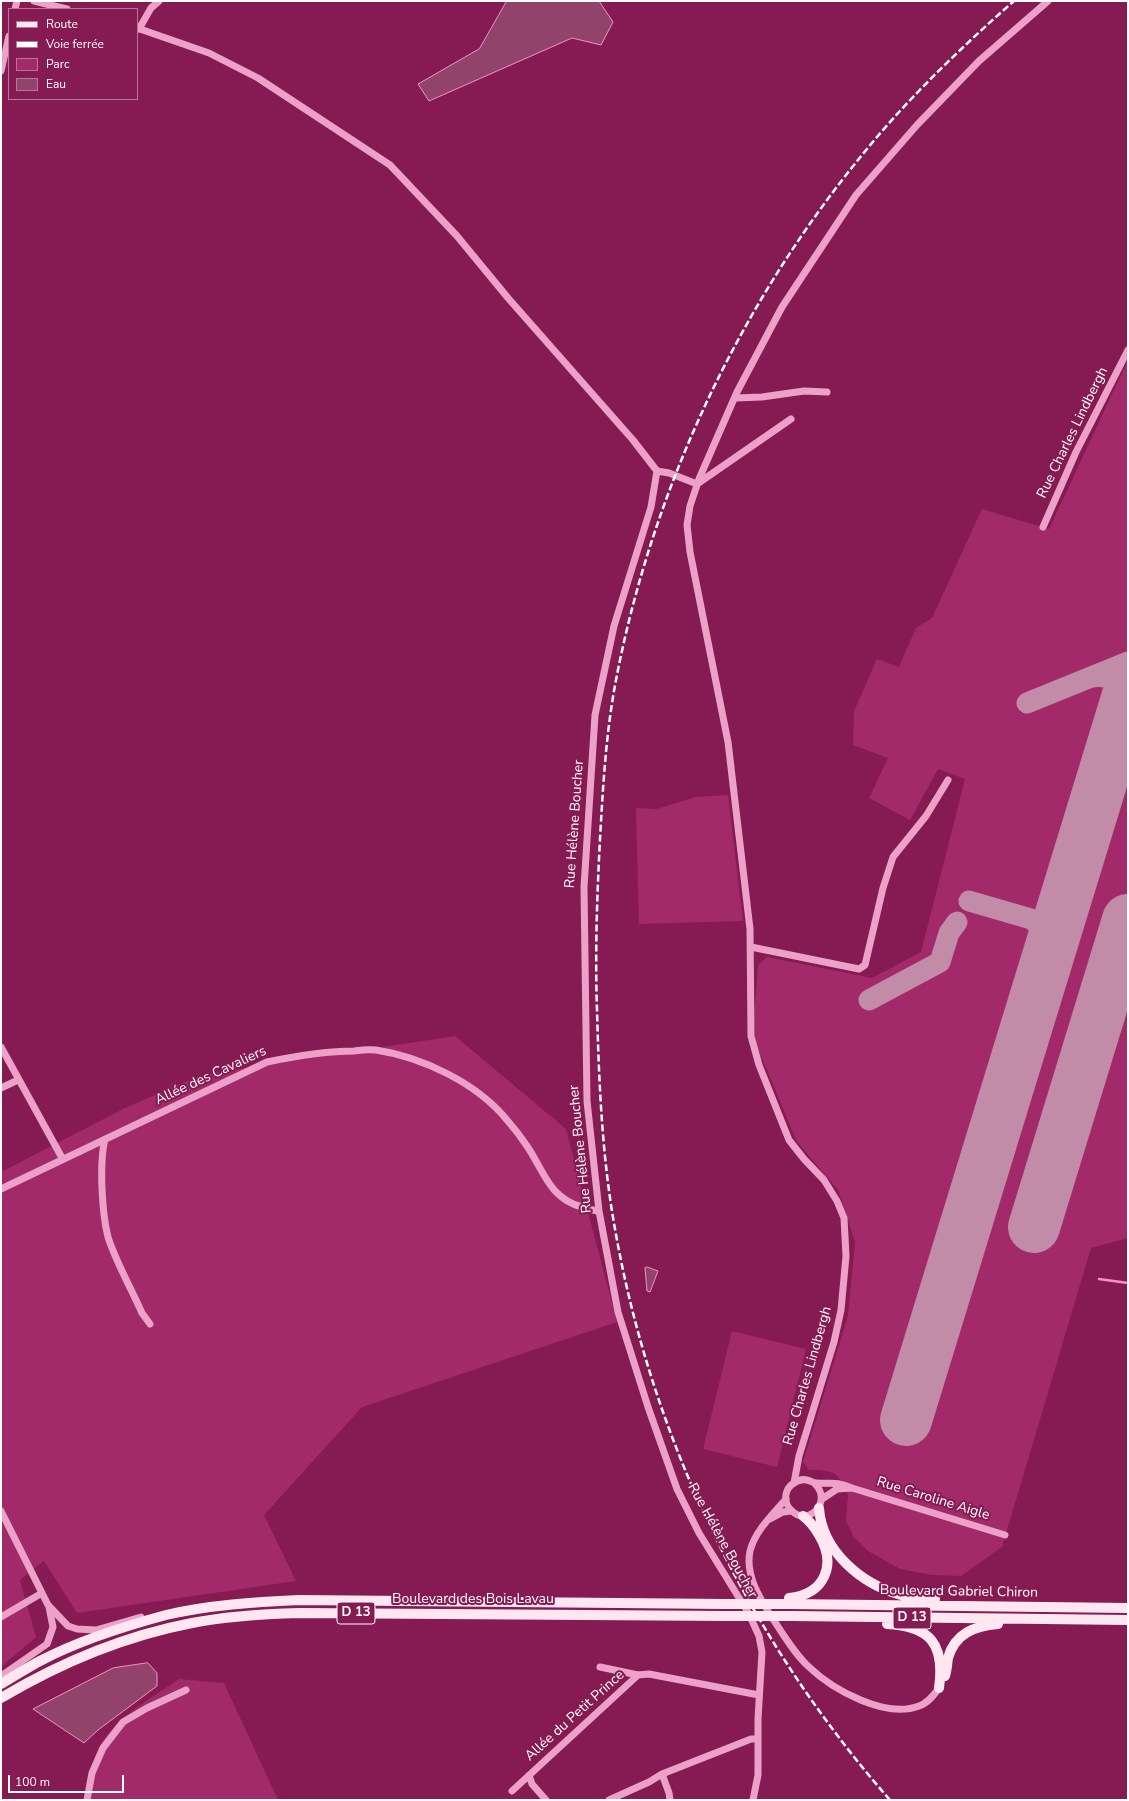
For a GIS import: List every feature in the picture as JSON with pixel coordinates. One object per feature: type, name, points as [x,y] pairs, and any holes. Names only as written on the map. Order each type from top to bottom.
[{"type":"main road","points":[[820,1504],[823,1528],[833,1548],[839,1557],[859,1575],[873,1584],[900,1594],[955,1601],[963,1605]]},
{"type":"main road","points":[[790,1601],[806,1595],[822,1580],[828,1561],[825,1547],[812,1524],[803,1516]]},
{"type":"main road","name":"Boulevard des Bois Lavau","points":[[1,1684],[41,1660],[117,1630],[166,1615],[189,1610],[244,1604],[299,1600],[725,1604],[790,1601]]},
{"type":"main road","name":"Boulevard Gabriel Chiron","points":[[790,1601],[1128,1608]]},
{"type":"main road","name":"Boulevard des Bois Lavau","points":[[1,1698],[50,1671],[103,1648],[192,1623],[246,1616],[300,1613],[792,1616]]},
{"type":"main road","name":"Boulevard Gabriel Chiron","points":[[792,1616],[1128,1620]]},
{"type":"main road","points":[[814,1617],[840,1621],[896,1624],[913,1627],[930,1638],[936,1646],[940,1660],[941,1673],[939,1688]]},
{"type":"main road","points":[[939,1688],[946,1674],[952,1647],[958,1638],[972,1629],[1015,1623],[1031,1619]]},
{"type":"street","points":[[34,1],[63,8]]},
{"type":"street","points":[[159,1],[151,8],[138,28],[209,53],[258,78],[390,164],[457,236],[508,298],[633,440],[657,471],[669,473],[697,484],[791,419]]},
{"type":"street","name":"Rue Charles Lindbergh","points":[[794,1483],[798,1463],[834,1342],[841,1310],[846,1256],[846,1233],[844,1218],[837,1201],[824,1180],[804,1159],[789,1140],[757,1058],[751,1036],[749,1016],[751,948],[750,929],[728,742],[690,552],[687,525],[690,506],[697,484],[734,398],[782,308],[856,195],[917,125],[979,61],[1048,1]]},
{"type":"street","points":[[1,71],[8,40]]},
{"type":"street","name":"Rue Charles Lindbergh","points":[[1043,528],[1076,452],[1128,350]]},
{"type":"street","points":[[734,398],[762,398],[804,391],[827,392]]},
{"type":"street","name":"Rue Hélène Boucher","points":[[657,471],[651,507],[614,626],[595,715],[584,886],[587,1101],[599,1211],[618,1312],[677,1489],[700,1533],[749,1614],[759,1636],[762,1652],[759,1695],[758,1775],[753,1800]]},
{"type":"street","points":[[751,948],[859,969],[865,965],[883,888],[893,857],[926,816],[948,780]]},
{"type":"street","points":[[1,1047],[61,1156],[64,1158]]},
{"type":"street","name":"Allée des Cavaliers","points":[[1,1189],[267,1062],[304,1054],[334,1051],[375,1050],[433,1067],[465,1083],[483,1096],[506,1118],[527,1146],[554,1191],[564,1200],[574,1205],[599,1211]]},
{"type":"street","points":[[1,1088],[18,1080]]},
{"type":"street","points":[[105,1139],[103,1148],[102,1179],[108,1237],[142,1313],[150,1324]]},
{"type":"street","name":"Rue Charles Lindbergh","points":[[798,1463],[811,1482]]},
{"type":"street","points":[[768,1520],[776,1515],[791,1511],[803,1516],[809,1515],[820,1504],[820,1490],[811,1482],[794,1483],[788,1489],[786,1499],[773,1512],[768,1520],[750,1550],[749,1567],[753,1584],[789,1644],[808,1666],[830,1684],[850,1695],[869,1703],[898,1710],[921,1706],[933,1697],[939,1688]]},
{"type":"street","name":"Rue Caroline Aigle","points":[[811,1482],[835,1482],[1005,1535]]},
{"type":"street","name":"Rue Caroline Aigle","points":[[820,1504],[837,1489],[852,1488]]},
{"type":"street","points":[[786,1499],[791,1511]]},
{"type":"street","points":[[1,1511],[48,1605],[53,1627],[47,1644],[1,1676]]},
{"type":"street","points":[[1,1618],[42,1593]]},
{"type":"street","points":[[48,1605],[68,1626],[78,1629],[96,1630],[145,1616],[166,1615]]},
{"type":"street","points":[[600,1666],[638,1676],[649,1674],[759,1695]]},
{"type":"street","name":"Allée du Petit Prince","points":[[512,1791],[638,1676]]},
{"type":"street","points":[[87,1800],[92,1773],[103,1748],[123,1722],[147,1708],[186,1690]]},
{"type":"street","points":[[609,1800],[649,1782],[662,1774],[751,1739],[758,1739]]},
{"type":"street","points":[[662,1774],[670,1800]]},
{"type":"street","name":"Allée du Petit Prince","points":[[529,1775],[532,1784],[546,1800]]},
{"type":"green space","points":[[1128,360],[1128,1238],[1091,1248],[1002,1547],[961,1576],[932,1575],[900,1569],[868,1551],[854,1537],[846,1521],[848,1496],[844,1483],[834,1473],[820,1470],[809,1470],[803,1462],[848,1316],[855,1242],[838,1190],[797,1142],[756,1044],[754,1018],[758,965],[767,957],[872,978],[921,952],[965,779],[938,769],[910,820],[869,798],[888,758],[853,745],[854,711],[877,659],[899,667],[916,628],[932,618],[982,509],[1049,529]]},
{"type":"green space","points":[[728,795],[743,921],[639,924],[636,808],[656,809],[696,797]]},
{"type":"green space","points":[[455,1036],[566,1129],[617,1322],[362,1407],[264,1515],[296,1581],[77,1613],[44,1561],[20,1580],[36,1637],[1,1667],[1,1172],[125,1108],[201,1075]]},
{"type":"green space","points":[[732,1331],[806,1349],[777,1467],[703,1449]]},
{"type":"green space","points":[[179,1679],[224,1683],[278,1800],[86,1800],[93,1764],[103,1740],[133,1711]]},
{"type":"water","points":[[507,1],[599,1],[613,22],[601,45],[572,38],[429,101],[418,84],[479,49]]},
{"type":"water","points":[[647,1267],[658,1271],[650,1292],[647,1291],[645,1268]]},
{"type":"water","points":[[148,1663],[157,1673],[157,1686],[98,1730],[84,1743],[33,1709],[113,1668]]},
{"type":"waterway","points":[[1099,1279],[1128,1283]]},
{"type":"taxiway","points":[[1027,703],[1128,662]]},
{"type":"taxiway","points":[[1091,677],[1108,678],[1114,681],[1118,686],[1122,699],[1121,716]]},
{"type":"taxiway","points":[[969,901],[1038,921],[1054,916],[1063,904]]},
{"type":"taxiway","points":[[1032,920],[1041,926],[1048,938],[1048,953]]},
{"type":"taxiway","points":[[869,1000],[940,962],[949,933],[957,922]]},
{"type":"runway","points":[[906,1420],[1128,695]]},
{"type":"runway","points":[[1034,1227],[1128,920]]},
{"type":"railway","points":[[890,1800],[839,1738],[793,1673],[751,1604],[714,1533],[681,1460],[654,1385],[632,1308],[615,1229],[604,1147],[599,1065],[596,967],[602,799],[607,739],[616,680],[634,602],[657,525],[685,450],[719,377],[757,306],[800,238],[847,173],[913,97],[955,55],[1014,1]]}]
